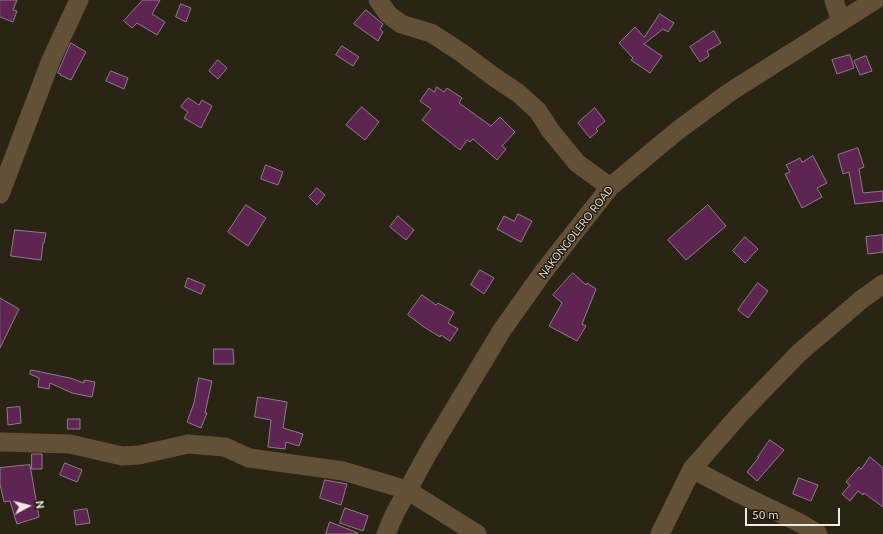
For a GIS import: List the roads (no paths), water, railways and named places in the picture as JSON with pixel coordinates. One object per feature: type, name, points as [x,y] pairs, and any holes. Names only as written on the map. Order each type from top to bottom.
[{"type":"street","points":[[0,194],[51,60],[79,0]]},
{"type":"street","points":[[378,0],[388,14],[401,24],[431,34],[459,51],[518,93],[538,111],[550,130],[577,163],[610,187]]},
{"type":"street","points":[[834,0],[841,22]]},
{"type":"street","points":[[844,0],[868,4]]},
{"type":"street","name":"NAKONGOLERO ROAD","points":[[386,534],[407,490],[456,405],[502,330],[544,271],[610,187],[677,131],[730,92],[868,4]]},
{"type":"street","points":[[660,534],[692,469],[740,414],[799,353],[862,299],[883,284]]},
{"type":"street","points":[[0,442],[70,444],[122,456],[139,455],[188,444],[205,447],[225,447],[250,458],[343,471],[407,490],[477,534]]},
{"type":"street","points":[[692,469],[798,522],[818,534]]}]
